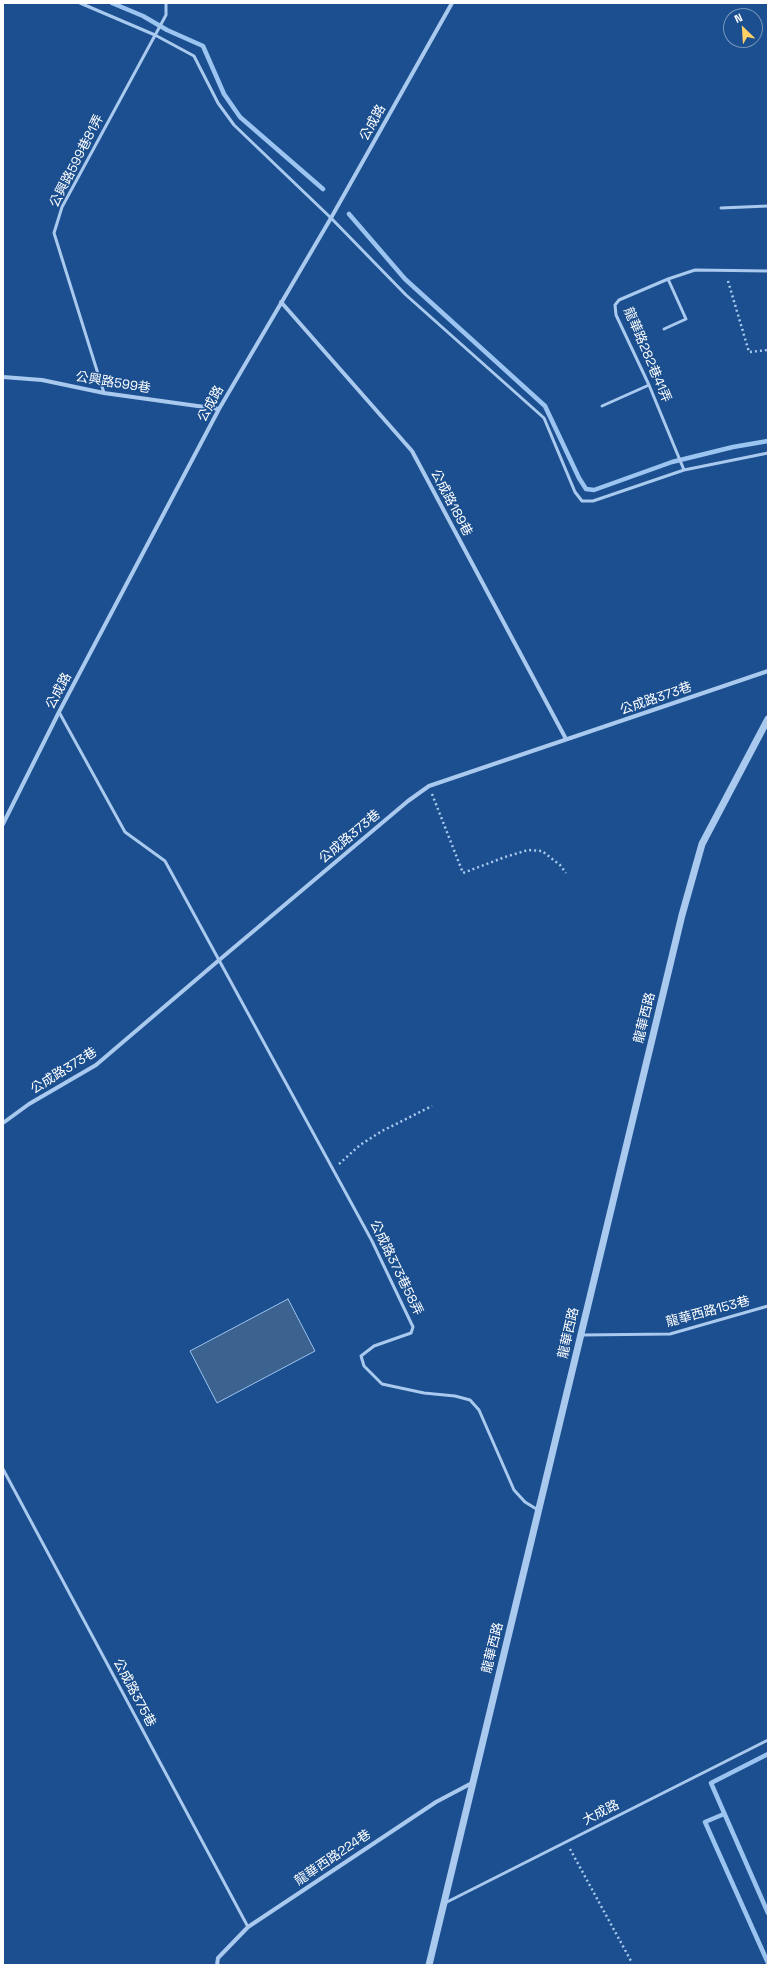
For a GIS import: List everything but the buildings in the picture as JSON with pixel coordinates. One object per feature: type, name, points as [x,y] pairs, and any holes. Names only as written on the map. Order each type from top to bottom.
[{"type":"street","name":"公成路","points":[[3,824],[59,712],[219,409],[280,302],[331,218],[452,3]]},
{"type":"street","name":"公成路189巷","points":[[280,302],[412,450],[566,739]]},
{"type":"street","name":"公興路599巷","points":[[3,378],[42,380],[104,393],[219,409]]},
{"type":"street","name":"公成路373巷","points":[[3,1123],[29,1104],[96,1065],[218,960],[408,801],[429,786],[566,739],[667,707],[768,671]]},
{"type":"street","name":"龍華西路","points":[[429,1965],[682,915],[702,844],[768,719]]},
{"type":"street","name":"龍華西路224巷","points":[[217,1965],[218,1958],[248,1927],[436,1802],[473,1783]]},
{"type":"lane","points":[[80,3],[155,35],[194,56],[218,103],[234,125],[331,218],[406,295],[544,418],[575,492],[582,501],[593,501],[684,470],[768,453]]},
{"type":"lane","name":"公興路599巷81弄","points":[[104,393],[54,233],[62,208],[166,15],[166,3]]},
{"type":"lane","points":[[721,208],[768,206]]},
{"type":"lane","name":"龍華路282巷41弄","points":[[684,470],[649,385],[616,315],[615,305],[619,300],[668,279],[695,270],[768,270]]},
{"type":"lane","points":[[664,330],[686,319],[668,279]]},
{"type":"lane","points":[[602,406],[649,385]]},
{"type":"lane","name":"公成路373巷58弄","points":[[59,712],[125,832],[165,861],[372,1241],[413,1327],[411,1332],[374,1346],[361,1356],[364,1366],[382,1384],[424,1393],[455,1396],[470,1400],[479,1410],[514,1490],[525,1502],[538,1510]]},
{"type":"lane","name":"龍華西路153巷","points":[[581,1336],[670,1334],[768,1306]]},
{"type":"lane","name":"公成路375巷","points":[[3,1469],[248,1927]]},
{"type":"lane","name":"大成路","points":[[443,1904],[768,1740]]},
{"type":"path","points":[[728,281],[749,352],[768,350]]},
{"type":"path","points":[[429,786],[463,873],[528,850],[542,851],[560,865],[566,873]]},
{"type":"path","points":[[333,1170],[360,1145],[382,1131],[432,1106]]},
{"type":"path","points":[[566,1842],[631,1962]]},
{"type":"water","points":[[288,1299],[315,1351],[217,1403],[190,1351]]},
{"type":"waterway","points":[[112,3],[143,16],[167,30],[203,46],[224,94],[240,117],[323,189]]},
{"type":"waterway","points":[[349,214],[405,279],[545,406],[579,478],[586,489],[594,490],[672,462],[733,447],[768,441]]},
{"type":"waterway","points":[[768,1754],[711,1783],[768,1913]]},
{"type":"waterway","points":[[724,1814],[705,1822],[768,1963]]}]
